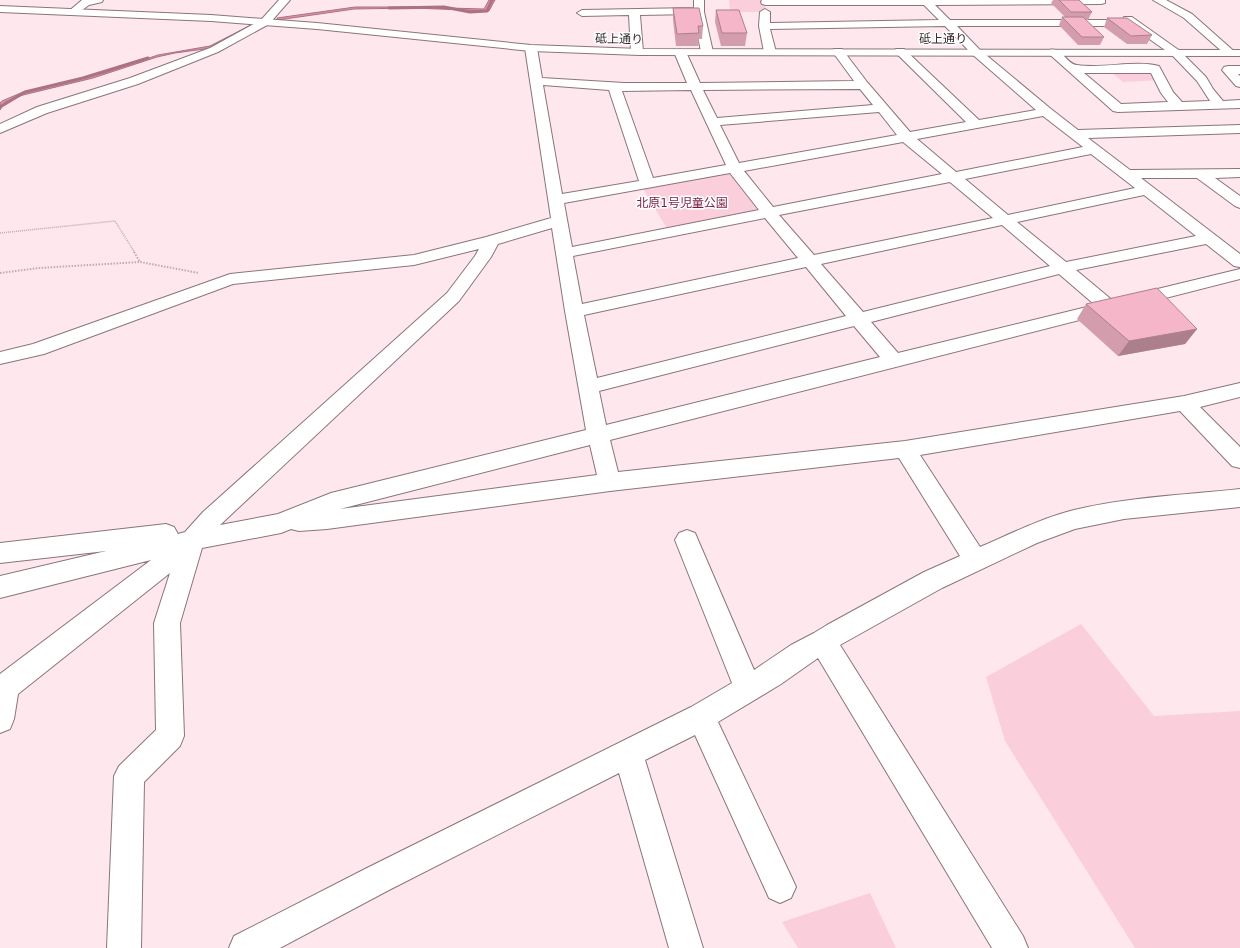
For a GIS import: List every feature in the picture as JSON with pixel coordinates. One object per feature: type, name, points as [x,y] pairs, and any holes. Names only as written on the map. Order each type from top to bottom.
[{"type":"street","points":[[74,11],[85,1],[98,0]]},
{"type":"street","points":[[0,129],[42,110],[134,81],[214,50],[265,22],[285,0]]},
{"type":"street","points":[[582,0],[582,18],[699,5],[707,52]]},
{"type":"street","points":[[1158,0],[1188,16],[1235,53]]},
{"type":"street","points":[[770,52],[764,26],[766,1],[1103,2]]},
{"type":"street","points":[[925,1],[976,52],[1046,112],[1240,262]]},
{"type":"street","name":"砥上通り","points":[[0,9],[176,15],[265,22],[531,48],[637,52],[838,51],[1235,53]]},
{"type":"street","points":[[634,12],[637,52]]},
{"type":"street","points":[[1121,14],[1176,53],[1202,80],[1208,91],[1220,105]]},
{"type":"street","points":[[764,26],[948,23],[1134,23]]},
{"type":"street","points":[[531,48],[574,312],[598,436],[610,482]]},
{"type":"street","points":[[838,51],[863,85],[907,138],[1109,307]]},
{"type":"street","points":[[680,52],[694,86],[734,168],[769,213],[812,262],[894,362]]},
{"type":"street","points":[[900,52],[976,125]]},
{"type":"street","points":[[1053,52],[1118,108],[1240,104]]},
{"type":"street","points":[[1155,68],[1167,93],[1178,106]]},
{"type":"street","points":[[1072,69],[1192,69]]},
{"type":"street","points":[[1240,70],[1228,70],[1240,83]]},
{"type":"street","points":[[536,81],[614,86],[863,85]]},
{"type":"street","points":[[614,86],[648,184]]},
{"type":"street","points":[[712,122],[882,108]]},
{"type":"street","points":[[556,200],[1046,112]]},
{"type":"street","points":[[1074,134],[1240,129]]},
{"type":"street","points":[[564,253],[1094,149]]},
{"type":"street","points":[[1126,174],[1240,172]]},
{"type":"street","points":[[1200,173],[1240,203]]},
{"type":"street","points":[[574,312],[1147,190]]},
{"type":"street","points":[[0,358],[37,350],[230,280],[414,260],[490,241],[559,221]]},
{"type":"street","points":[[588,387],[1062,268],[1210,238]]},
{"type":"street","points":[[0,719],[3,688],[148,577],[192,540],[211,519],[453,297],[483,257],[490,241]]},
{"type":"street","points":[[281,523],[331,502],[1240,274]]},
{"type":"street","points":[[0,587],[192,540],[281,523],[327,520],[610,482],[905,449],[1184,403],[1240,390]]},
{"type":"street","points":[[1184,403],[1240,460]]},
{"type":"street","points":[[905,449],[976,561]]},
{"type":"street","points":[[246,948],[386,875],[701,717],[771,675],[800,654],[823,642],[836,633],[933,580],[1029,536],[1073,520],[1124,510],[1240,498]]},
{"type":"street","points":[[0,553],[171,534],[192,540]]},
{"type":"street","points":[[124,948],[129,776],[170,736],[167,623],[192,540]]},
{"type":"street","points":[[687,540],[748,688]]},
{"type":"street","points":[[823,642],[1011,948]]},
{"type":"street","points":[[701,717],[780,887]]},
{"type":"street","points":[[628,753],[686,948]]},
{"type":"path","points":[[0,234],[115,221],[140,262]]},
{"type":"path","points":[[0,273],[39,268],[140,262],[230,280]]},
{"type":"green space","points":[[729,0],[766,0],[765,12],[730,12]]},
{"type":"green space","points":[[1107,69],[1147,69],[1161,80],[1123,82]]},
{"type":"green space","name":"北原1号児童公園","points":[[734,168],[769,213],[669,232],[641,185]]},
{"type":"green space","points":[[1081,624],[1154,716],[1240,711],[1240,948],[1135,948],[1005,741],[986,677]]},
{"type":"green space","points":[[870,893],[896,948],[798,948],[782,922]]},
{"type":"shaded area","points":[[489,0],[495,0],[489,11],[413,8],[354,9],[278,20],[277,18],[355,7],[484,9]]},
{"type":"shaded area","points":[[251,25],[254,26],[212,48],[157,57],[93,78],[23,95],[5,102],[0,110],[0,103],[2,101],[23,92],[104,73],[158,55],[210,46]]},
{"type":"building","points":[[1059,0],[1079,0],[1092,12],[1071,12]]},
{"type":"building","points":[[673,8],[699,8],[703,26],[698,26],[699,33],[677,34]]},
{"type":"building","points":[[716,10],[739,10],[747,33],[722,33]]},
{"type":"building","points":[[1062,17],[1083,17],[1104,37],[1082,37]]},
{"type":"building","points":[[1107,18],[1127,18],[1152,35],[1131,36]]},
{"type":"building","points":[[1157,288],[1197,329],[1129,341],[1086,304]]},
{"type":"waterway","points":[[389,8],[444,7],[470,12],[487,11],[492,0]]},
{"type":"waterway","points":[[0,107],[25,92],[83,78],[148,58]]}]
